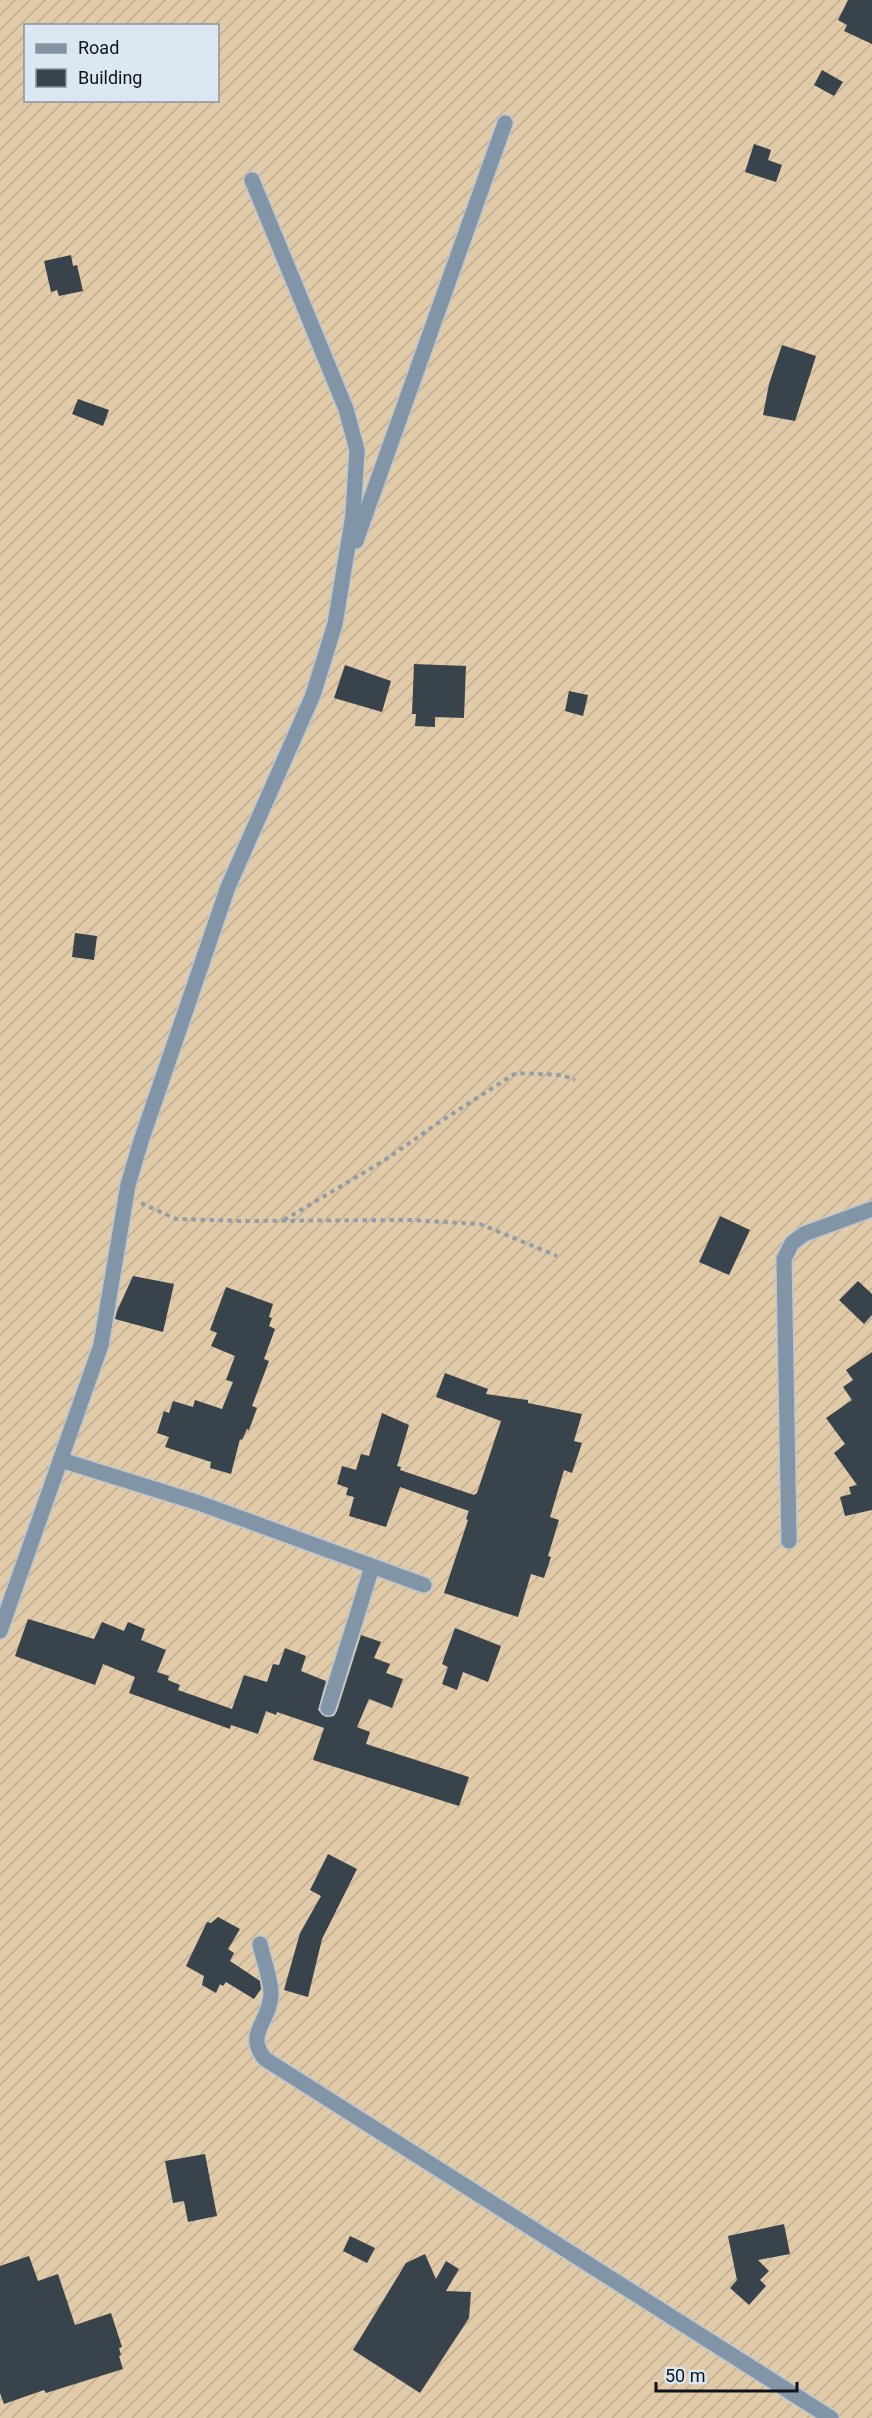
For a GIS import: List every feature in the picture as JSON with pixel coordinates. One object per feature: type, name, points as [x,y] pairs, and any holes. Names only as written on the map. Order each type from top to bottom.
[{"type":"street","points":[[343,577],[505,123]]},
{"type":"street","points":[[0,1631],[101,1345],[126,1197],[141,1141],[228,887],[313,694],[335,624],[353,515],[357,450],[353,431],[252,180]]},
{"type":"street","points":[[789,1541],[784,1259],[792,1243],[804,1234],[872,1209]]},
{"type":"street","points":[[61,1460],[199,1503],[424,1585]]},
{"type":"street","points":[[328,1708],[372,1567]]},
{"type":"street","points":[[260,1944],[271,1993],[267,2013],[256,2037],[256,2048],[265,2059],[831,2418]]},
{"type":"path","points":[[284,1220],[385,1160],[516,1073],[562,1075],[575,1080]]},
{"type":"path","points":[[126,1197],[176,1218],[240,1221],[410,1220],[480,1224],[557,1256]]},
{"type":"shaded area","points":[[0,0],[872,0],[872,2418],[0,2418]]},
{"type":"building","points":[[848,0],[872,0],[872,44],[844,31],[847,25],[838,20]]},
{"type":"building","points":[[822,70],[843,82],[834,96],[814,85]]},
{"type":"building","points":[[754,144],[771,150],[768,160],[782,165],[776,182],[745,172]]},
{"type":"building","points":[[71,255],[73,266],[77,265],[83,291],[59,296],[57,290],[51,292],[44,261]]},
{"type":"building","points":[[782,345],[816,356],[795,421],[763,415],[769,384]]},
{"type":"building","points":[[78,399],[109,410],[103,426],[72,414]]},
{"type":"building","points":[[414,664],[466,666],[464,718],[435,717],[435,727],[415,726],[416,714],[412,714]]},
{"type":"building","points":[[345,665],[391,681],[382,712],[334,698]]},
{"type":"building","points":[[569,691],[588,695],[583,716],[565,711]]},
{"type":"building","points":[[75,933],[97,936],[94,960],[72,957]]},
{"type":"building","points":[[720,1216],[750,1230],[729,1275],[699,1262]]},
{"type":"building","points":[[133,1276],[174,1284],[163,1332],[115,1319]]},
{"type":"building","points":[[858,1281],[872,1294],[872,1315],[864,1324],[839,1300]]},
{"type":"building","points":[[226,1287],[273,1304],[269,1326],[275,1329],[264,1359],[269,1361],[252,1406],[257,1408],[249,1430],[247,1429],[242,1440],[240,1439],[231,1474],[210,1468],[211,1462],[165,1447],[169,1437],[157,1433],[164,1411],[169,1413],[173,1401],[193,1407],[195,1400],[222,1409],[233,1382],[226,1380],[235,1356],[211,1346],[217,1333],[210,1330]]},
{"type":"building","points":[[872,1352],[872,1510],[845,1516],[840,1497],[851,1494],[849,1487],[857,1485],[834,1453],[845,1444],[826,1418],[852,1400],[843,1387],[853,1380],[846,1370]]},
{"type":"building","points":[[445,1373],[488,1389],[486,1394],[528,1400],[528,1403],[582,1414],[574,1441],[582,1443],[572,1473],[564,1470],[550,1517],[559,1520],[548,1556],[551,1557],[544,1578],[531,1574],[518,1617],[444,1593],[469,1511],[400,1487],[386,1527],[349,1516],[354,1497],[346,1495],[348,1488],[337,1484],[342,1466],[356,1470],[361,1454],[369,1456],[382,1413],[409,1425],[397,1466],[401,1467],[400,1470],[474,1495],[477,1493],[501,1421],[436,1397]]},
{"type":"building","points":[[28,1619],[94,1639],[102,1622],[124,1631],[128,1622],[145,1629],[141,1640],[166,1650],[157,1672],[169,1676],[168,1680],[180,1685],[178,1690],[232,1709],[244,1675],[267,1682],[273,1664],[279,1665],[285,1648],[306,1656],[301,1671],[326,1681],[318,1710],[326,1717],[334,1716],[337,1711],[361,1635],[381,1642],[374,1658],[390,1664],[386,1673],[403,1679],[392,1708],[369,1699],[357,1727],[370,1732],[366,1744],[469,1777],[459,1806],[313,1760],[324,1728],[277,1712],[276,1715],[266,1711],[258,1734],[231,1725],[230,1729],[129,1693],[135,1677],[103,1664],[95,1685],[15,1656]]},
{"type":"building","points":[[455,1628],[501,1646],[488,1682],[463,1672],[457,1690],[442,1684],[448,1667],[442,1664]]},
{"type":"building","points":[[328,1854],[357,1869],[322,1939],[308,1997],[284,1990],[300,1933],[321,1896],[310,1890]]},
{"type":"building","points":[[218,1917],[240,1929],[228,1949],[234,1953],[230,1961],[260,1981],[261,1989],[254,1999],[226,1982],[223,1986],[220,1984],[216,1993],[202,1985],[204,1976],[186,1966],[207,1922],[211,1923]]},
{"type":"building","points":[[205,2154],[217,2216],[188,2222],[184,2201],[173,2203],[165,2161]]},
{"type":"building","points":[[784,2224],[790,2254],[758,2260],[769,2271],[760,2280],[766,2286],[749,2305],[730,2288],[737,2280],[728,2236]]},
{"type":"building","points":[[350,2236],[375,2248],[367,2263],[343,2251]]},
{"type":"building","points":[[425,2254],[436,2279],[446,2261],[459,2269],[446,2291],[471,2292],[469,2318],[420,2393],[353,2350],[406,2263]]},
{"type":"building","points":[[29,2256],[38,2281],[58,2274],[75,2325],[111,2313],[122,2347],[119,2348],[121,2355],[119,2356],[123,2369],[46,2393],[44,2390],[4,2404],[0,2393],[0,2266]]}]
